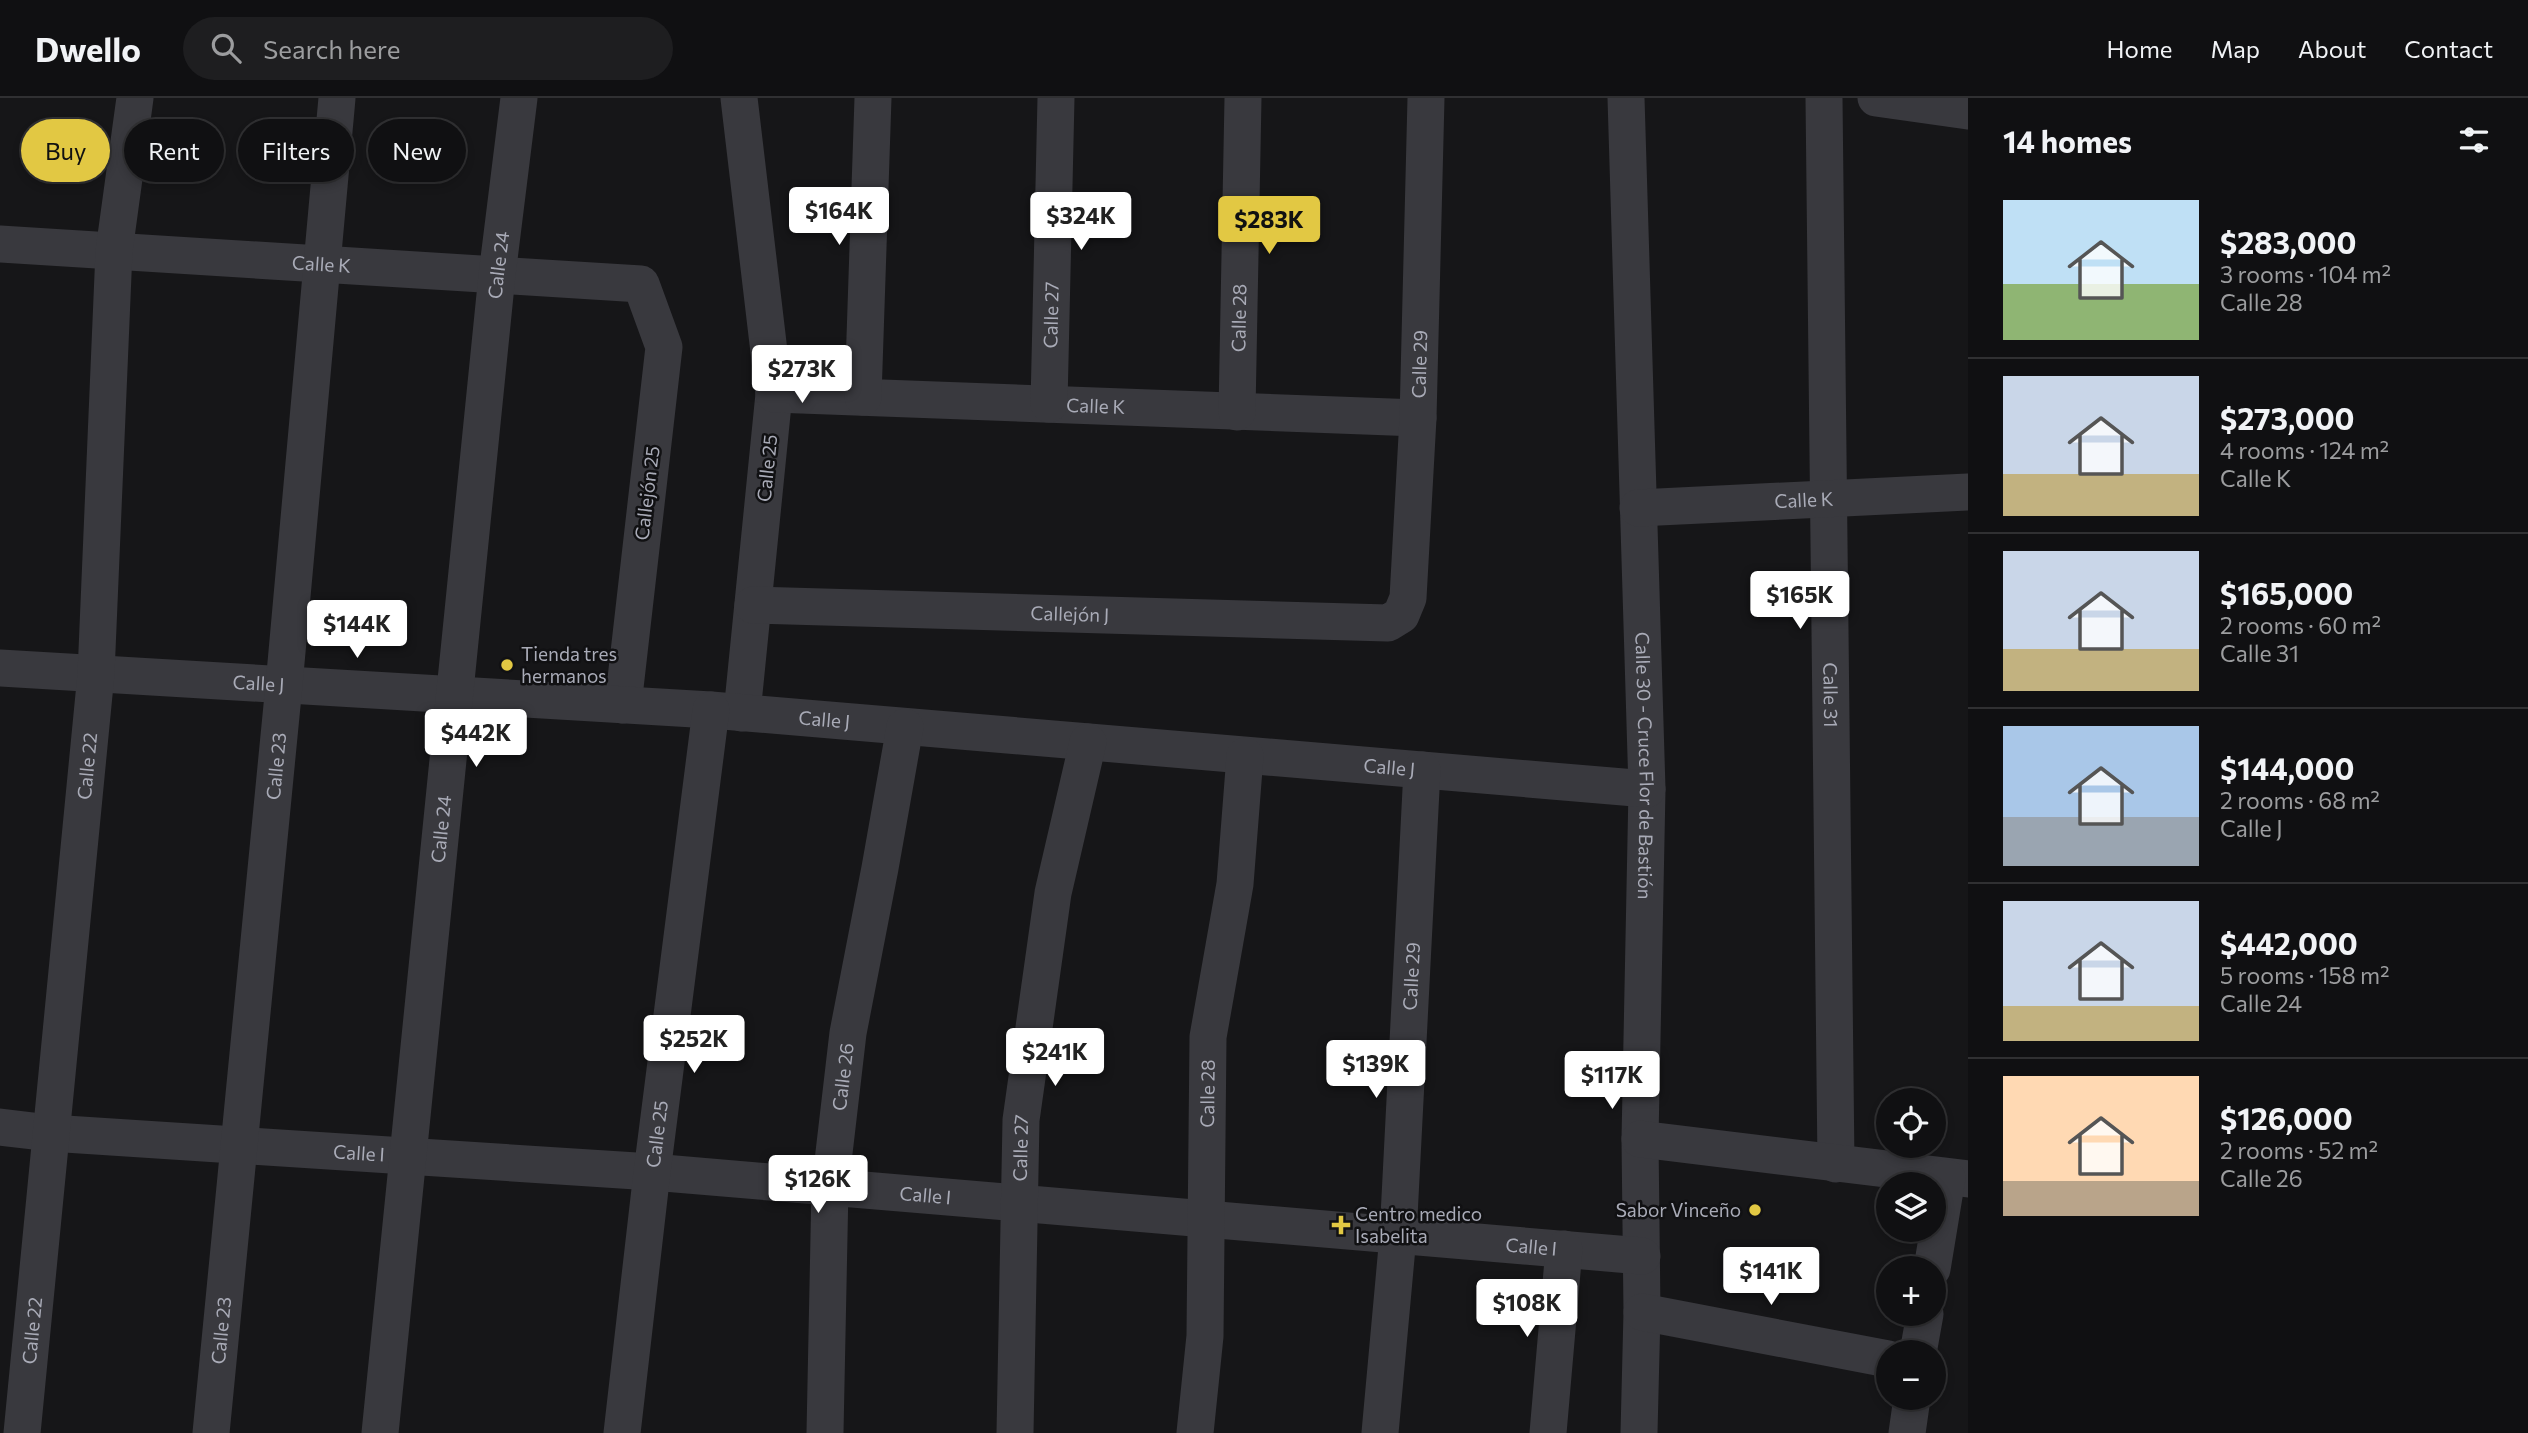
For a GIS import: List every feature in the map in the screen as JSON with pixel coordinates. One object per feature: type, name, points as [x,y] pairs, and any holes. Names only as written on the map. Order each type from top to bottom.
[{"type":"street","name":"Calle 22","points":[[22,1433],[96,674],[114,251],[135,98]]},
{"type":"street","name":"Calle 23","points":[[211,1433],[284,685],[337,98]]},
{"type":"street","name":"Calle 24","points":[[380,1433],[497,275],[519,98]]},
{"type":"street","name":"Calle 25","points":[[622,1433],[652,1172],[726,712],[753,605],[774,394],[739,98]]},
{"type":"street","points":[[863,397],[873,98]]},
{"type":"street","name":"Calle 27","points":[[1049,404],[1056,98]]},
{"type":"street","name":"Calle 28","points":[[1237,412],[1243,98]]},
{"type":"street","name":"Calle 29","points":[[1388,623],[1401,615],[1408,598],[1418,418],[1426,98]]},
{"type":"street","name":"Calle 30 - Cruce Flor de Bastión","points":[[1626,98],[1647,789],[1640,1139],[1642,1312],[1639,1433]]},
{"type":"street","name":"Calle 31","points":[[1824,98],[1836,1164]]},
{"type":"street","points":[[1876,98],[1968,111]]},
{"type":"street","name":"Calle K","points":[[0,244],[641,284]]},
{"type":"street","name":"Callejón 25","points":[[622,705],[664,347],[641,284]]},
{"type":"street","name":"Calle K","points":[[774,394],[1418,418]]},
{"type":"street","name":"Calle K","points":[[1638,508],[1968,492]]},
{"type":"street","name":"Callejón J","points":[[753,605],[1388,623]]},
{"type":"street","name":"Calle J","points":[[0,668],[726,712],[1647,789]]},
{"type":"street","name":"Calle 26","points":[[825,1433],[830,1187],[848,1033],[905,727]]},
{"type":"street","name":"Calle 27","points":[[1015,1433],[1021,1120],[1053,893],[1088,742]]},
{"type":"street","name":"Calle 28","points":[[1195,1433],[1205,1336],[1208,1037],[1235,884],[1245,756]]},
{"type":"street","name":"Calle 29","points":[[1380,1433],[1398,1236],[1422,771]]},
{"type":"street","name":"Calle I","points":[[0,1127],[50,1133],[652,1172],[1642,1256]]},
{"type":"street","points":[[1640,1139],[1958,1178],[1936,1256]]},
{"type":"street","points":[[1548,1433],[1564,1249]]},
{"type":"street","points":[[1642,1312],[1876,1357]]},
{"type":"street","points":[[1907,1433],[1910,1410]]},
{"type":"place","name":"Tienda tres hermanos","points":[[507,665]]},
{"type":"place","name":"Sabor Vinceño","points":[[1755,1210]]},
{"type":"place","name":"Centro medico Isabelita","points":[[1341,1225]]}]
